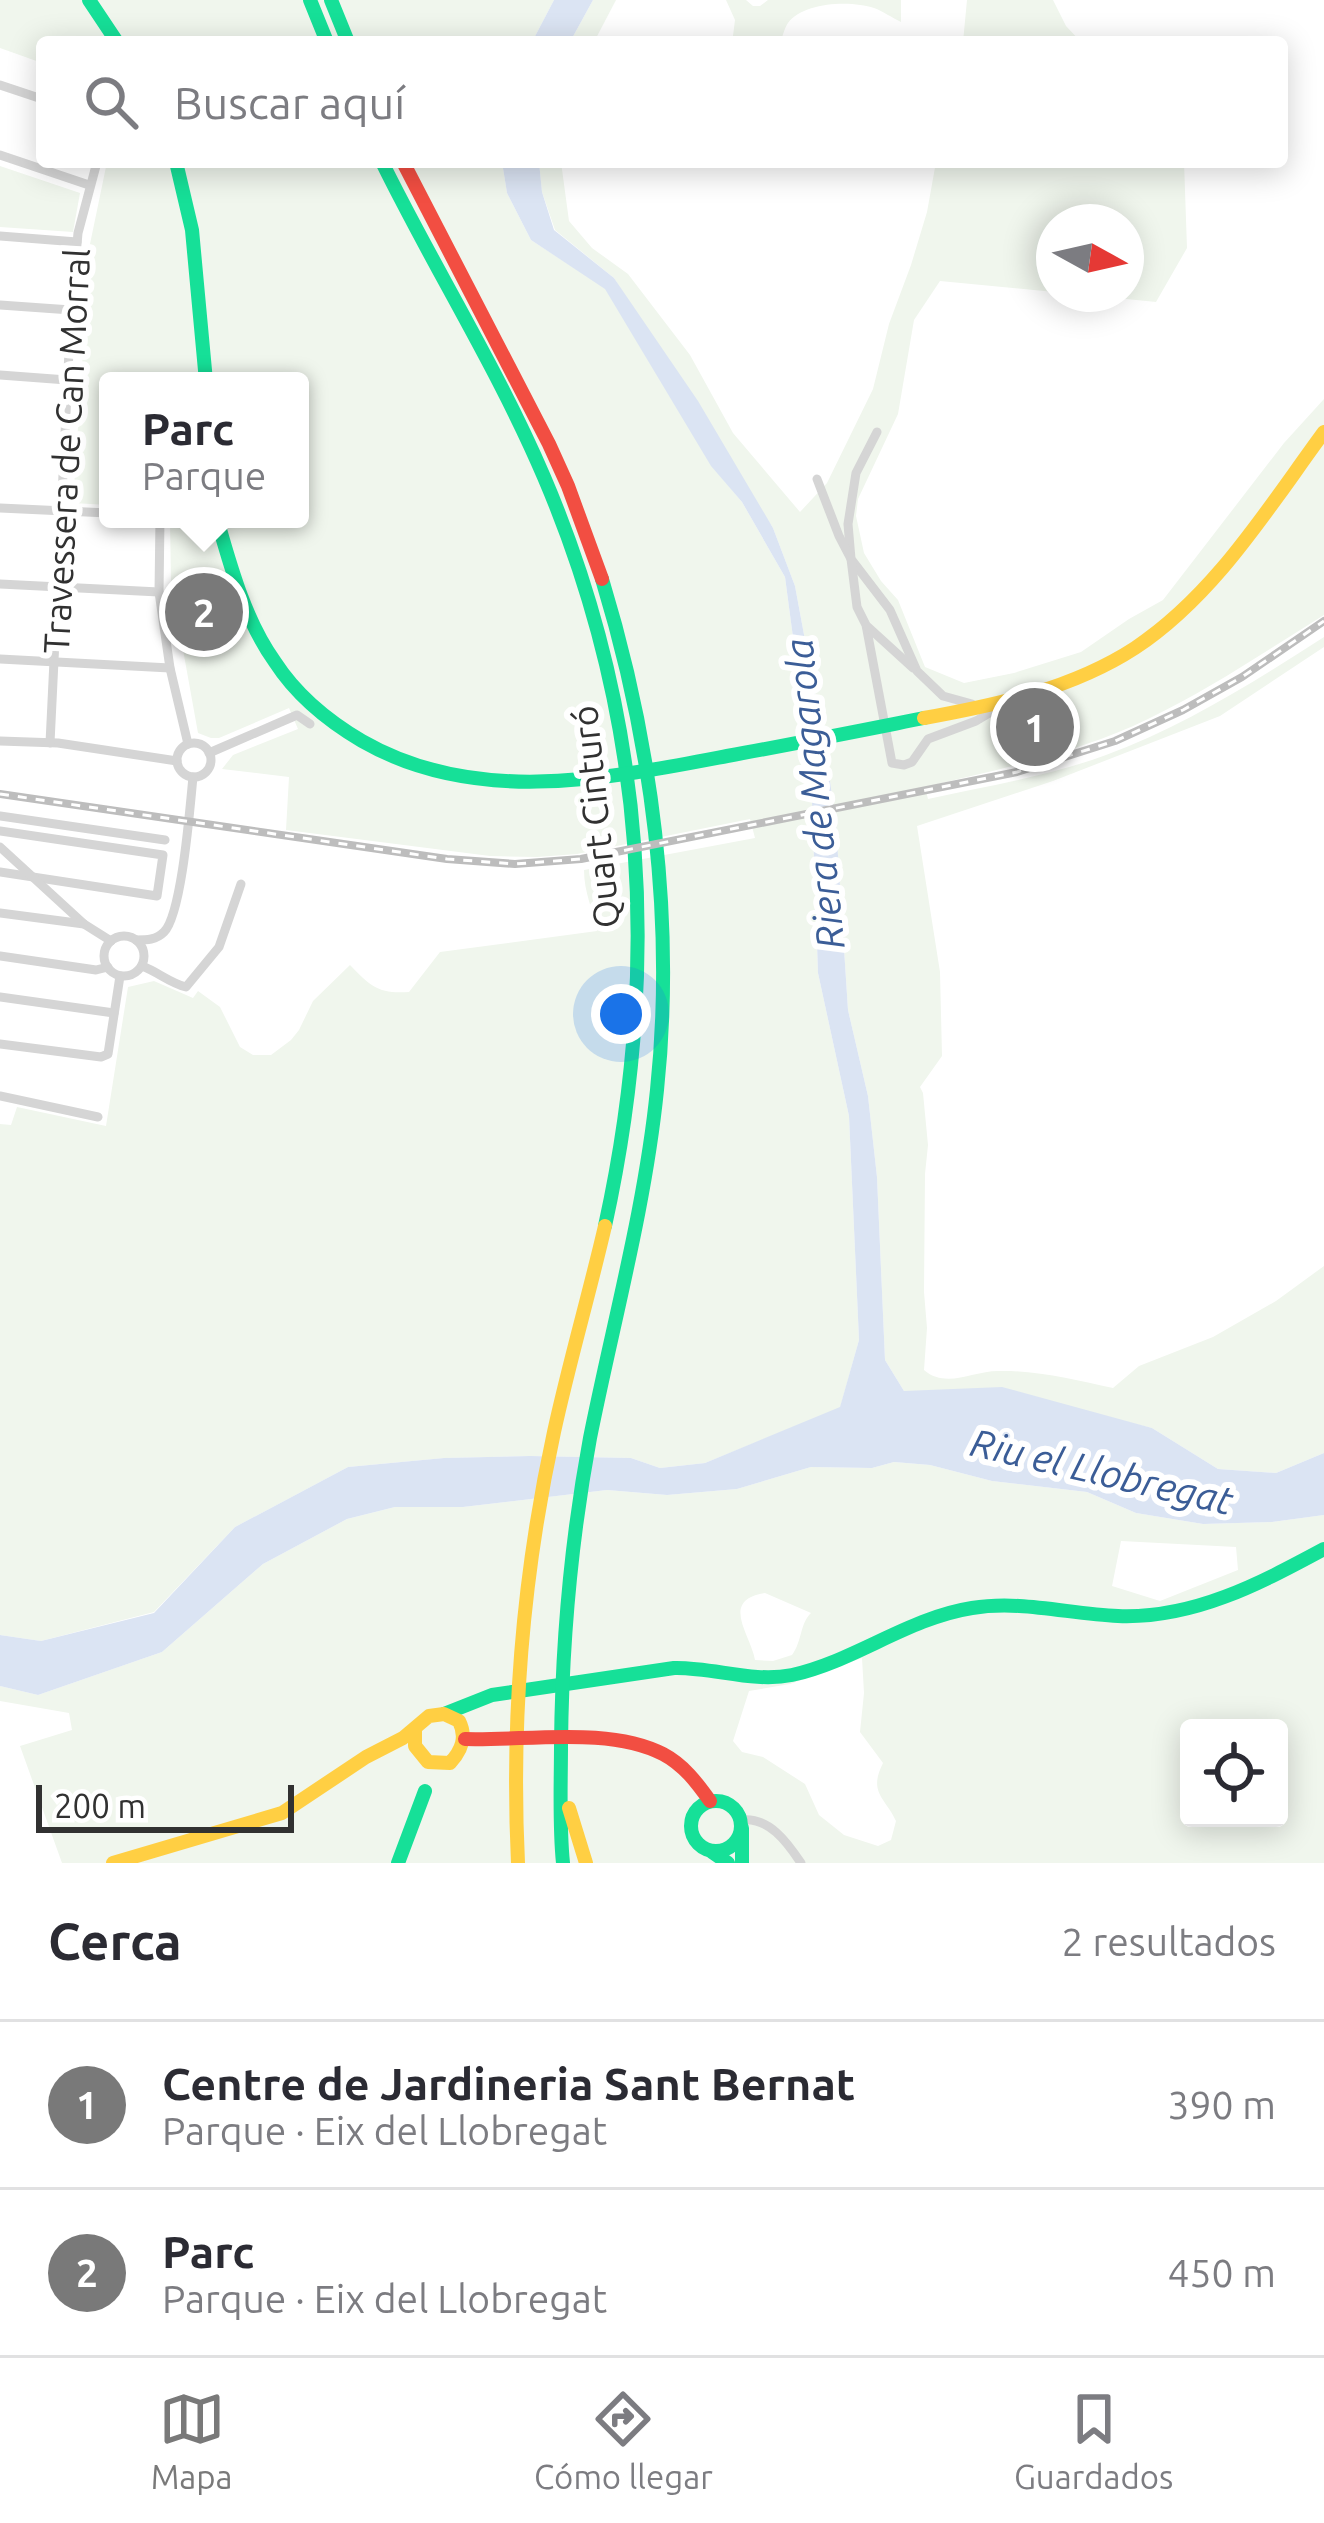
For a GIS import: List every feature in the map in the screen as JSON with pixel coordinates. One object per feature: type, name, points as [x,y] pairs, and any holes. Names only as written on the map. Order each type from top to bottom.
[{"type":"main road","points":[[89,0],[117,36]]},
{"type":"main road","points":[[99,0],[119,36]]},
{"type":"main road","points":[[310,0],[325,36]]},
{"type":"main road","points":[[331,0],[346,36]]},
{"type":"main road","points":[[175,168],[191,230],[202,372]]},
{"type":"main road","name":"Quart Cinturó","points":[[385,168],[542,471],[597,627],[622,737],[636,865],[639,939],[630,1088],[618,1163],[555,1430],[535,1536],[520,1658],[518,1856]]},
{"type":"main road","name":"Quart Cinturó","points":[[406,168],[496,334],[568,487],[603,582],[639,733],[656,861],[662,935],[660,1051],[633,1234],[574,1532],[563,1660],[562,1857]]},
{"type":"main road","points":[[224,528],[240,576],[279,654],[317,700],[346,724],[387,748],[464,772],[530,782],[590,780],[914,718],[977,713],[1092,672],[1169,622],[1216,572],[1324,432]]},
{"type":"main road","points":[[113,1863],[282,1813],[415,1730],[424,1719],[451,1718],[474,1700],[696,1666],[767,1678],[787,1676],[943,1615],[973,1608],[1018,1606],[1138,1616],[1184,1610],[1246,1590],[1324,1549]]},
{"type":"main road","points":[[398,1863],[425,1791],[443,1765],[461,1753],[465,1739],[451,1718]]},
{"type":"main road","points":[[415,1730],[425,1791]]},
{"type":"main road","points":[[465,1739],[595,1737],[638,1744],[673,1760],[699,1780],[710,1801]]},
{"type":"main road","points":[[392,1744],[443,1765]]},
{"type":"main road","points":[[561,1772],[586,1863]]},
{"type":"main road","points":[[728,1863],[697,1843],[691,1827],[696,1811],[710,1801],[734,1807],[742,1824],[742,1863]]},
{"type":"main road","points":[[712,1852],[729,1848],[740,1836],[742,1824]]},
{"type":"street","points":[[0,85],[36,97]]},
{"type":"street","points":[[0,155],[36,167]]},
{"type":"street","points":[[38,168],[88,185]]},
{"type":"street","name":"Travessera de Can Morral","points":[[50,743],[71,310],[77,242],[95,168]]},
{"type":"street","points":[[0,236],[77,242]]},
{"type":"street","points":[[0,305],[71,310]]},
{"type":"street","points":[[0,375],[67,380]]},
{"type":"street","points":[[877,432],[856,473],[848,524],[857,607],[866,625],[892,763],[912,762],[928,739],[977,713]]},
{"type":"street","points":[[817,478],[839,536],[890,610],[917,671]]},
{"type":"street","points":[[0,508],[99,513]]},
{"type":"street","points":[[160,528],[159,592],[188,744]]},
{"type":"street","points":[[0,584],[159,592]]},
{"type":"street","points":[[866,625],[943,697],[977,713]]},
{"type":"street","points":[[0,659],[170,668]]},
{"type":"street","points":[[940,714],[943,697]]},
{"type":"street","points":[[209,753],[297,716],[310,724]]},
{"type":"street","points":[[0,741],[50,743],[177,761]]},
{"type":"street","points":[[188,744],[200,744],[209,753],[209,766],[194,777],[181,771],[178,754],[188,744]]},
{"type":"street","points":[[136,940],[143,949],[142,965],[133,974],[120,976],[108,967],[104,953],[111,941],[123,936],[151,940],[170,921],[194,777]]},
{"type":"street","points":[[0,816],[165,840]]},
{"type":"street","points":[[0,831],[163,855],[158,896],[0,872]]},
{"type":"street","points":[[0,847],[83,924],[111,941]]},
{"type":"street","points":[[142,965],[186,987],[219,946],[241,884]]},
{"type":"street","points":[[0,913],[83,924]]},
{"type":"street","points":[[0,956],[96,970],[108,967]]},
{"type":"street","points":[[0,1043],[101,1057],[108,1054],[120,976]]},
{"type":"street","points":[[0,997],[114,1012]]},
{"type":"street","points":[[0,1096],[98,1117]]},
{"type":"street","points":[[742,1824],[758,1820],[774,1830],[801,1863]]},
{"type":"shaded area","points":[[0,0],[554,0],[535,36],[36,36],[36,61],[0,48]]},
{"type":"shaded area","points":[[593,0],[616,0],[597,36],[573,36]]},
{"type":"shaded area","points":[[726,0],[760,6],[768,0],[901,0],[901,22],[864,5],[841,4],[795,16],[783,36],[733,36],[735,20]]},
{"type":"shaded area","points":[[967,0],[1053,0],[1075,36],[964,36]]},
{"type":"shaded area","points":[[0,166],[80,193],[73,232],[0,227]]},
{"type":"shaded area","points":[[106,168],[503,168],[507,193],[531,240],[605,288],[711,465],[742,502],[785,577],[811,773],[818,973],[849,1116],[859,1340],[840,1408],[705,1463],[660,1468],[631,1458],[529,1456],[348,1467],[235,1527],[154,1612],[41,1641],[0,1635],[0,1124],[11,1125],[17,1107],[106,1126],[128,987],[154,981],[193,998],[198,991],[220,1007],[240,1047],[253,1055],[271,1055],[291,1040],[313,1001],[350,965],[376,988],[409,992],[440,952],[597,931],[584,870],[755,838],[750,819],[577,854],[537,857],[490,856],[286,830],[289,777],[222,769],[233,755],[298,729],[289,708],[219,738],[198,733],[171,583],[170,528],[309,528],[309,372],[99,372],[99,504],[73,503],[90,244]]},
{"type":"shaded area","points":[[540,168],[562,168],[569,221],[592,248],[628,274],[690,355],[733,433],[800,512],[827,483],[873,389],[889,324],[927,212],[935,168],[1184,168],[1187,248],[1156,302],[1144,301],[1144,204],[1036,204],[1036,290],[940,281],[914,320],[898,414],[858,499],[856,516],[864,553],[898,600],[925,667],[964,683],[1014,673],[1081,652],[1163,600],[1284,443],[1324,399],[1324,615],[1193,696],[1121,731],[1038,759],[925,787],[928,799],[1106,755],[1191,717],[1324,637],[1324,647],[1220,716],[1053,781],[917,826],[940,972],[942,1056],[920,1087],[928,1145],[924,1370],[950,1379],[1027,1372],[1113,1388],[1139,1366],[1213,1337],[1276,1301],[1324,1266],[1324,1453],[1276,1473],[1218,1469],[1152,1428],[1086,1412],[947,1391],[904,1391],[885,1360],[877,1177],[868,1096],[848,1010],[836,825],[795,586],[773,528],[614,278],[555,230]]},
{"type":"shaded area","points":[[894,1462],[930,1465],[992,1481],[1087,1492],[1136,1513],[1203,1524],[1324,1515],[1324,1863],[62,1863],[20,1746],[72,1730],[69,1713],[0,1701],[0,1686],[38,1695],[162,1652],[263,1564],[347,1519],[395,1507],[463,1507],[607,1490],[667,1495],[737,1489],[811,1467],[872,1468]],"holes":[[[1121,1541],[1236,1547],[1238,1570],[1160,1601],[1112,1586]],[[765,1593],[811,1613],[792,1655],[773,1661],[755,1660],[741,1620],[743,1603]],[[862,1658],[860,1732],[883,1763],[878,1788],[896,1821],[891,1840],[878,1846],[844,1835],[819,1815],[805,1784],[763,1757],[742,1752],[733,1741],[749,1691],[790,1684]]]},
{"type":"water","points":[[554,0],[593,0],[573,36],[535,36]]},
{"type":"water","points":[[503,168],[540,168],[554,230],[614,278],[698,401],[773,528],[795,586],[836,825],[848,1010],[868,1096],[877,1177],[885,1360],[904,1391],[1002,1387],[1152,1428],[1218,1469],[1276,1473],[1324,1453],[1324,1515],[1203,1524],[1136,1513],[1087,1492],[992,1481],[930,1465],[894,1462],[872,1468],[811,1467],[737,1489],[667,1495],[607,1490],[463,1507],[395,1507],[347,1519],[263,1564],[162,1652],[38,1695],[0,1686],[0,1635],[41,1641],[154,1613],[235,1527],[348,1467],[530,1456],[631,1458],[660,1468],[705,1463],[840,1407],[859,1340],[849,1116],[818,973],[811,773],[785,577],[742,502],[711,466],[605,289],[531,240],[507,193]]},
{"type":"railway","points":[[0,794],[447,859],[515,864],[581,859],[1017,772],[1115,741],[1242,677],[1324,621]]},
{"type":"traffic: fast","points":[[89,0],[113,36]]},
{"type":"traffic: fast","points":[[310,0],[325,36]]},
{"type":"traffic: fast","points":[[331,0],[346,36]]},
{"type":"traffic: fast","points":[[177,168],[192,230],[205,372]]},
{"type":"traffic: fast","points":[[385,168],[507,397],[544,477],[605,660],[634,846],[637,940],[634,1035],[605,1226]]},
{"type":"traffic: fast","points":[[220,528],[247,611],[264,646],[303,697],[362,741],[405,761],[450,774],[541,782],[588,778],[924,718]]},
{"type":"traffic: fast","points":[[563,1863],[562,1706],[573,1553],[590,1438],[645,1178],[662,1026],[661,896],[655,832],[634,704],[602,579]]},
{"type":"traffic: fast","points":[[444,1714],[492,1695],[674,1668],[763,1677],[792,1675],[926,1621],[972,1608],[1027,1606],[1118,1616],[1173,1612],[1225,1597],[1324,1549]]},
{"type":"traffic: fast","points":[[398,1863],[425,1791]]},
{"type":"traffic: fast","points":[[706,1802],[726,1802],[740,1816],[741,1826],[740,1836],[726,1850],[706,1850],[692,1836],[692,1816],[706,1802]]},
{"type":"traffic: fast","points":[[742,1828],[742,1863]]},
{"type":"traffic: fast","points":[[712,1852],[728,1863]]},
{"type":"traffic: slow","points":[[924,718],[1060,685],[1135,648],[1164,627],[1215,576],[1324,432]]},
{"type":"traffic: slow","points":[[518,1863],[518,1700],[534,1539],[554,1432],[605,1226]]},
{"type":"traffic: slow","points":[[113,1863],[282,1813],[403,1738],[429,1716],[444,1714],[459,1721],[462,1743],[450,1763],[428,1762],[415,1746],[415,1730]]},
{"type":"traffic: slow","points":[[569,1808],[586,1863]]},
{"type":"traffic: jam","points":[[406,168],[549,444],[602,579]]},
{"type":"traffic: jam","points":[[465,1739],[592,1737],[641,1745],[677,1763],[710,1801]]},
{"type":"place","name":"Parc","points":[[204,612]]},
{"type":"place","name":"Centre de Jardineria Sant Bernat","points":[[1035,727]]},
{"type":"water label","name":"Riera de Magarola","points":[[814,794]]},
{"type":"water label","name":"Riu el Llobregat","points":[[1102,1471]]}]
